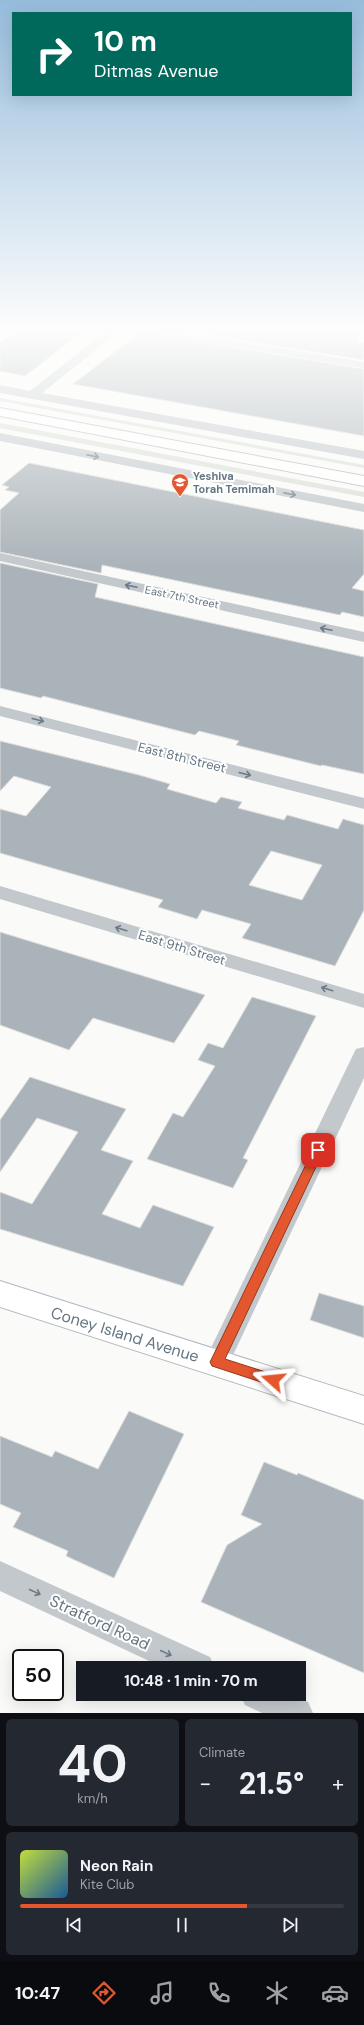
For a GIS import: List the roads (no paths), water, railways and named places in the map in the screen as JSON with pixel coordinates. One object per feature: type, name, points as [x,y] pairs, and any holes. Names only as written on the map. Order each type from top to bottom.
[{"type":"main road","points":[[0,412],[364,481]]},
{"type":"main road","name":"Coney Island Avenue","points":[[0,1294],[364,1410]]},
{"type":"street","points":[[109,409],[364,455]]},
{"type":"street","points":[[0,437],[364,508]]},
{"type":"street","name":"East 7th Street","points":[[0,557],[364,637]]},
{"type":"street","name":"East 8th Street","points":[[0,711],[364,804]]},
{"type":"street","name":"East 9th Street","points":[[0,892],[364,1001]]},
{"type":"street","points":[[217,1362],[364,1055]]},
{"type":"street","name":"Stratford Road","points":[[0,1576],[184,1661]]},
{"type":"street","points":[[271,1701],[296,1713]]},
{"type":"place","name":"Yeshiva Torah Temimah","points":[[180,497]]}]
